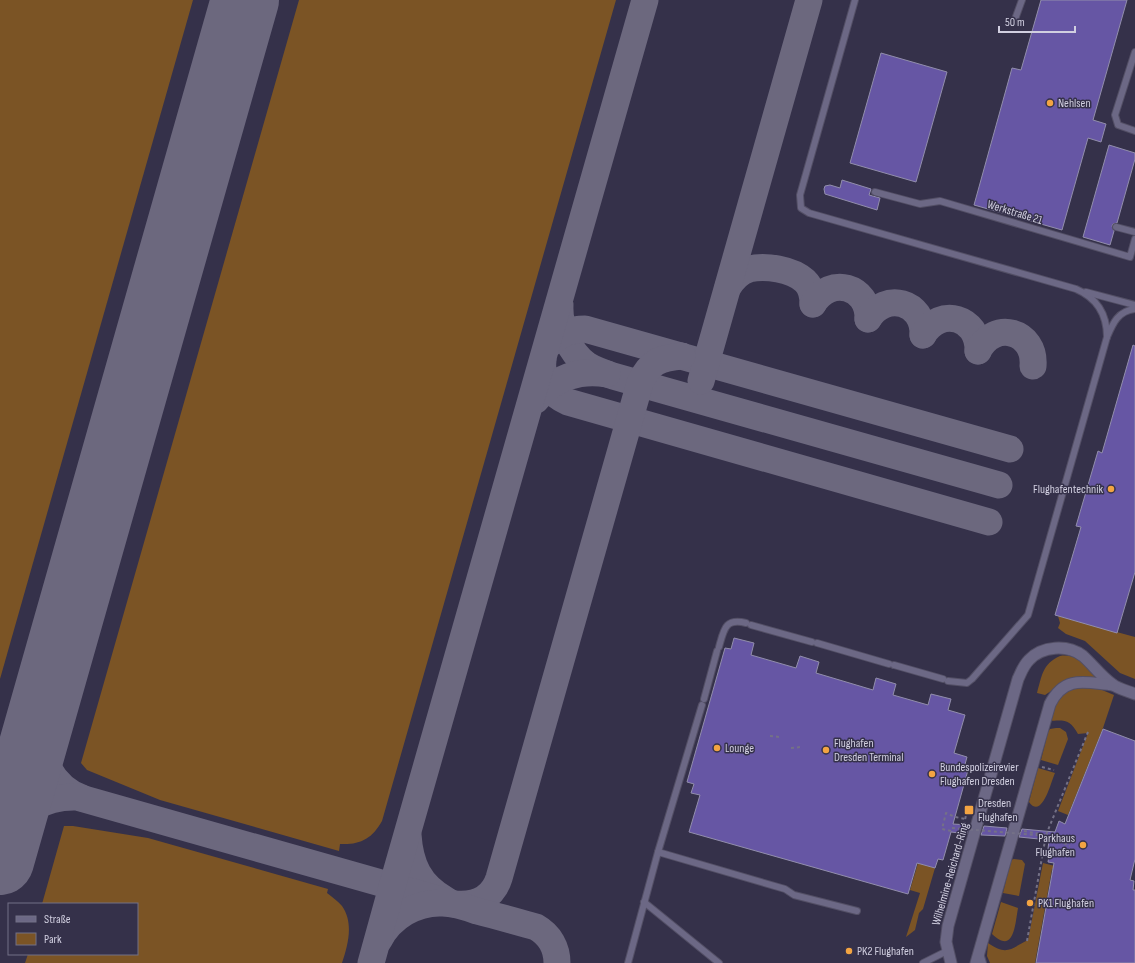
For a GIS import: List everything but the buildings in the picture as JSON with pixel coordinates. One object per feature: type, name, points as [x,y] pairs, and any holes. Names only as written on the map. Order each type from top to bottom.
[{"type":"street","name":"Wilhelmine-Reichard-Ring","points":[[951,963],[946,942],[948,926],[1018,679],[1023,667],[1029,660],[1044,651],[1057,648],[1070,650],[1082,655],[1113,685],[1135,694]]},
{"type":"street","points":[[976,963],[1050,704],[1058,692],[1065,687],[1081,681],[1113,685]]},
{"type":"lane","points":[[855,0],[800,195],[801,208],[809,213],[1135,305]]},
{"type":"lane","points":[[1014,22],[1022,0]]},
{"type":"lane","points":[[1135,52],[1115,115],[1118,125],[1135,131]]},
{"type":"lane","name":"Werkstraße 21","points":[[875,192],[920,204],[940,201],[1130,258],[1135,239]]},
{"type":"lane","points":[[1116,227],[1135,232]]},
{"type":"lane","points":[[1076,289],[1090,296],[1099,306],[1105,318],[1107,337]]},
{"type":"lane","points":[[628,963],[658,852],[718,649],[725,628],[728,624],[735,622],[749,624],[946,680],[966,683],[972,679],[1028,615],[1107,337],[1112,324],[1117,317],[1124,312],[1135,309]]},
{"type":"lane","points":[[658,852],[785,889],[794,895],[857,911]]},
{"type":"lane","points":[[644,902],[719,963]]},
{"type":"lane","points":[[923,963],[948,951]]},
{"type":"lane","points":[[980,952],[983,963]]},
{"type":"path","points":[[1028,940],[1047,835],[1088,732]]},
{"type":"path","points":[[770,736],[780,737]]},
{"type":"path","points":[[791,748],[801,747]]},
{"type":"path","points":[[1038,766],[1054,770]]},
{"type":"path","points":[[966,819],[955,817],[946,812],[942,829],[1047,835]]},
{"type":"path","points":[[965,825],[966,815]]},
{"type":"path","points":[[1021,830],[1047,835],[1070,846]]},
{"type":"green space","points":[[0,0],[193,0],[0,679]]},
{"type":"green space","points":[[299,0],[616,0],[382,821],[374,832],[365,840],[354,843],[340,844],[339,851],[160,800],[87,770],[81,763]]},
{"type":"green space","points":[[1058,616],[1135,637],[1135,679],[1120,673],[1085,641],[1066,634],[1058,628],[1060,623]]},
{"type":"green space","points":[[1060,656],[1077,659],[1087,666],[1099,679],[1076,678],[1064,683],[1045,695],[1037,693],[1046,667],[1054,659]]},
{"type":"green space","points":[[1076,686],[1095,687],[1114,695],[1103,728],[1068,815],[1058,811],[1088,733],[1078,734],[1069,723],[1063,721],[1049,721],[1055,703],[1061,695]]},
{"type":"green space","points":[[1060,728],[1066,732],[1068,739],[1058,765],[1041,760],[1048,732],[1050,729]]},
{"type":"green space","points":[[1038,768],[1055,773],[1042,803],[1038,806],[1034,806],[1029,802]]},
{"type":"green space","points":[[64,826],[73,826],[148,838],[328,889],[327,893],[342,906],[346,913],[349,934],[342,963],[25,963],[28,955],[138,955],[138,903],[42,903]]},
{"type":"green space","points":[[1011,860],[1022,860],[1025,864],[1019,896],[1003,893]]},
{"type":"green space","points":[[918,863],[935,868],[923,909],[919,913],[915,930],[906,937],[920,893],[910,890]]},
{"type":"green space","points":[[1043,863],[1055,866],[1054,869],[1052,869],[1035,963],[990,963],[987,956],[988,943],[994,947],[1008,950],[1028,940]]},
{"type":"green space","points":[[1001,902],[1018,908],[1012,935],[1005,941],[999,940],[992,934]]},
{"type":"taxiway","points":[[371,963],[645,0]]},
{"type":"taxiway","points":[[701,381],[809,0]]},
{"type":"taxiway","points":[[728,287],[737,276],[749,269],[778,269],[800,277],[805,281],[811,291],[813,304]]},
{"type":"taxiway","points":[[813,304],[820,295],[829,289],[838,287],[847,288],[856,292],[862,299],[867,308],[868,319]]},
{"type":"taxiway","points":[[868,319],[875,310],[884,305],[893,303],[902,304],[911,308],[917,314],[922,323],[923,335]]},
{"type":"taxiway","points":[[560,305],[561,322],[570,346],[581,360],[587,365],[600,371],[613,376],[999,485]]},
{"type":"taxiway","points":[[923,335],[930,326],[939,320],[948,318],[957,319],[966,323],[972,330],[977,339],[978,351]]},
{"type":"taxiway","points":[[551,343],[567,332],[585,329],[1010,449]]},
{"type":"taxiway","points":[[978,351],[985,341],[994,335],[1003,332],[1013,333],[1021,337],[1028,344],[1032,354],[1033,366]]},
{"type":"taxiway","points":[[5,843],[16,823],[33,808],[54,799],[77,797],[455,904],[477,902],[483,899],[493,890],[499,878],[640,383],[647,370],[656,362],[667,358],[682,356]]},
{"type":"taxiway","points":[[543,360],[543,374],[548,386],[556,395],[568,402],[989,522]]},
{"type":"taxiway","points":[[536,400],[550,386],[568,377],[587,373],[607,374]]},
{"type":"taxiway","points":[[40,719],[40,743],[42,755],[47,766],[62,785],[71,793],[82,798]]},
{"type":"taxiway","points":[[408,835],[411,855],[418,873],[429,888],[446,900]]},
{"type":"taxiway","points":[[379,940],[390,924],[405,912],[432,903],[451,904],[536,927],[541,930],[552,942],[556,952],[557,963]]},
{"type":"runway","points":[[0,861],[245,0]]},
{"type":"place","name":"Nehlsen","points":[[1050,103]]},
{"type":"place","name":"Flughafentechnik","points":[[1111,489]]},
{"type":"place","name":"Lounge","points":[[717,748]]},
{"type":"place","name":"Flughafen Dresden Terminal","points":[[826,750]]},
{"type":"place","name":"Bundespolizeirevier Flughafen Dresden","points":[[932,774]]},
{"type":"place","name":"Dresden Flughafen","points":[[969,810]]},
{"type":"place","name":"Parkhaus Flughafen","points":[[1083,845]]},
{"type":"place","name":"PK1 Flughafen","points":[[1030,903]]},
{"type":"place","name":"PK2 Flughafen","points":[[849,951]]}]
